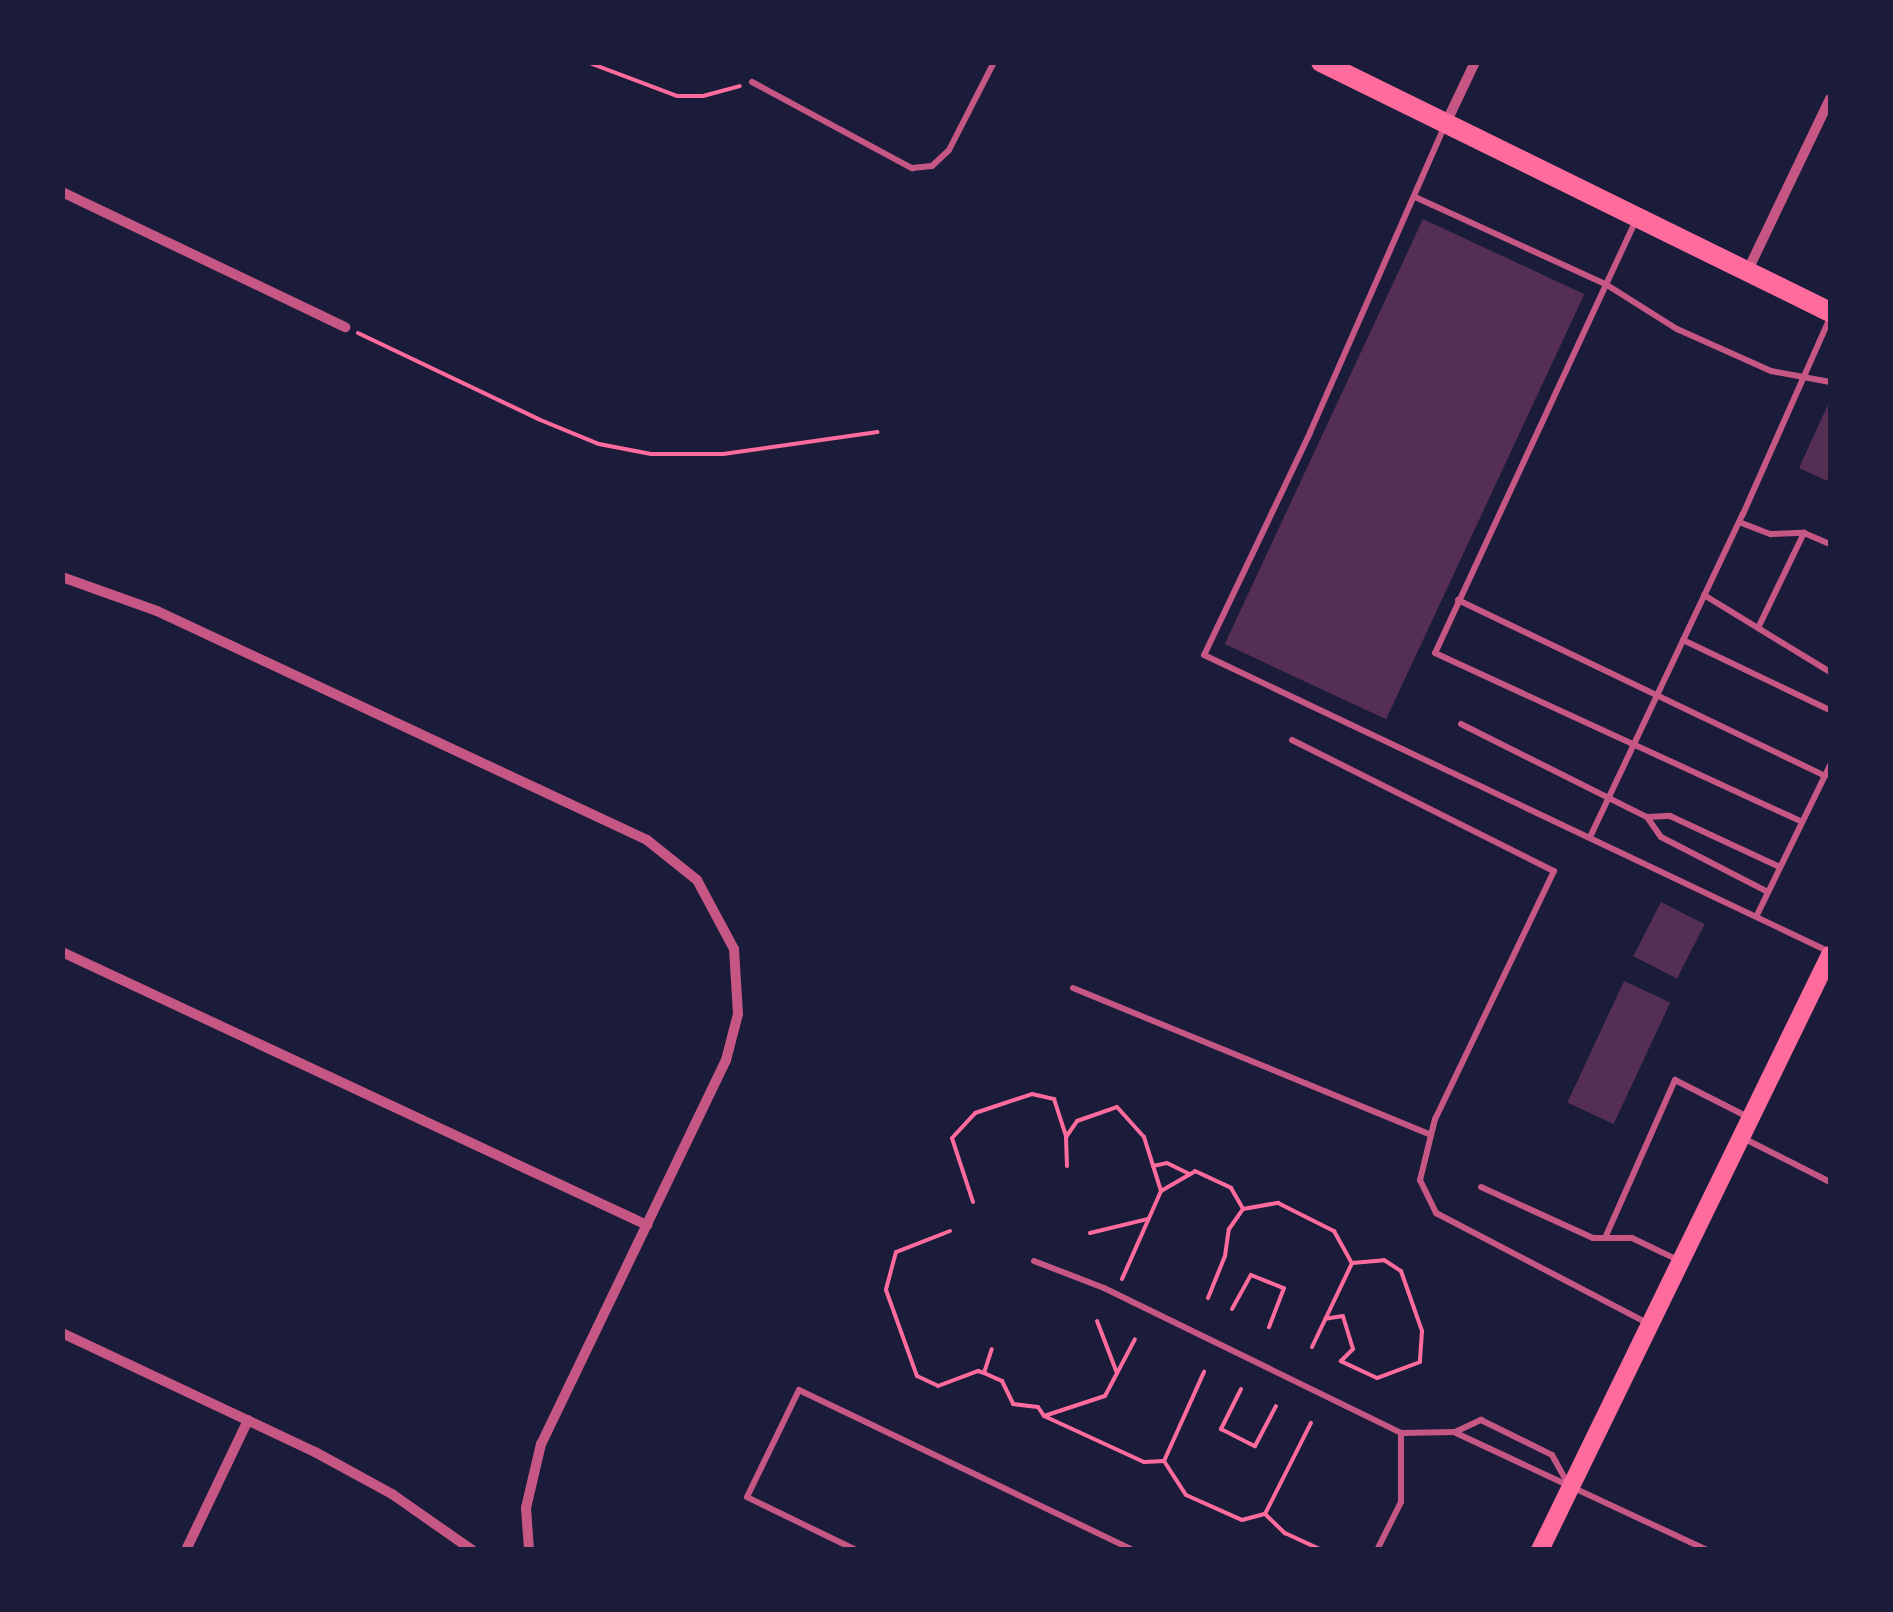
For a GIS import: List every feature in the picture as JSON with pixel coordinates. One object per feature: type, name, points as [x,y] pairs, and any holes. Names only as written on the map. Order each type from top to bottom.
[{"type":"main road","points":[[1321,62],[1830,314]]},
{"type":"main road","points":[[1540,1550],[1830,955]]},
{"type":"street","points":[[1446,124],[1475,62]]},
{"type":"street","points":[[1746,272],[1830,99]]},
{"type":"street","points":[[62,192],[345,327]]},
{"type":"street","points":[[62,577],[157,611],[647,840],[697,880],[734,949],[739,992],[734,1037],[540,1444],[526,1508],[529,1550]]},
{"type":"street","points":[[62,952],[647,1224]]},
{"type":"street","points":[[62,1332],[392,1494],[472,1550]]},
{"type":"street","points":[[186,1550],[248,1420]]},
{"type":"lane","points":[[752,82],[912,168],[932,166],[949,150],[994,62]]},
{"type":"lane","points":[[1446,124],[1204,655],[1757,915],[1830,955]]},
{"type":"lane","points":[[1415,197],[1606,285],[1693,336],[1771,371],[1805,374],[1830,382]]},
{"type":"lane","points":[[1637,218],[1435,653],[1802,822]]},
{"type":"lane","points":[[1591,836],[1632,742],[1740,522],[1830,314]]},
{"type":"lane","points":[[1740,522],[1772,534],[1804,533],[1830,544]]},
{"type":"lane","points":[[1758,628],[1804,533]]},
{"type":"lane","points":[[1704,595],[1830,672]]},
{"type":"lane","points":[[1458,600],[1658,692],[1825,776]]},
{"type":"lane","points":[[1683,640],[1830,710]]},
{"type":"lane","points":[[1461,724],[1647,817],[1670,816],[1780,867]]},
{"type":"lane","points":[[1292,740],[1554,871],[1431,1135],[1420,1180],[1436,1214],[1650,1324]]},
{"type":"lane","points":[[1757,915],[1830,765]]},
{"type":"lane","points":[[1647,817],[1661,838],[1768,892]]},
{"type":"lane","points":[[1073,988],[1431,1135]]},
{"type":"lane","points":[[1605,1238],[1675,1080],[1751,1118]]},
{"type":"lane","points":[[1742,1138],[1830,1182]]},
{"type":"lane","points":[[1482,1188],[1593,1238],[1632,1238],[1681,1262]]},
{"type":"lane","points":[[1034,1261],[1104,1288],[1401,1433],[1455,1432],[1481,1420],[1552,1455],[1570,1488]]},
{"type":"lane","points":[[856,1550],[748,1497],[798,1390],[1133,1550]]},
{"type":"lane","points":[[1455,1432],[1707,1550]]},
{"type":"lane","points":[[1377,1550],[1401,1502],[1401,1433]]},
{"type":"path","points":[[587,62],[677,96],[722,92],[752,82]]},
{"type":"path","points":[[345,327],[599,444],[651,454],[723,454],[877,432]]},
{"type":"path","points":[[972,1202],[952,1138],[975,1113],[1032,1094],[1054,1100],[1066,1137],[1067,1166]]},
{"type":"path","points":[[1066,1137],[1078,1120],[1117,1107],[1144,1137],[1161,1191]]},
{"type":"path","points":[[1153,1166],[1168,1163],[1190,1174]]},
{"type":"path","points":[[1122,1279],[1161,1191],[1190,1174],[1195,1172],[1231,1188],[1243,1209]]},
{"type":"path","points":[[1208,1298],[1225,1256],[1230,1228],[1243,1209],[1278,1203],[1334,1231],[1352,1263]]},
{"type":"path","points":[[1090,1233],[1148,1219]]},
{"type":"path","points":[[950,1231],[896,1252],[886,1290],[917,1376],[938,1386],[978,1371],[984,1373],[1002,1381],[1013,1404],[1038,1407],[1044,1416],[1144,1462],[1164,1462]]},
{"type":"path","points":[[1325,1319],[1343,1316],[1353,1348],[1341,1360],[1377,1378],[1420,1362],[1422,1330],[1401,1270],[1384,1260],[1352,1263]]},
{"type":"path","points":[[1312,1347],[1352,1263]]},
{"type":"path","points":[[1232,1309],[1251,1275],[1284,1288],[1269,1327]]},
{"type":"path","points":[[1097,1320],[1117,1373]]},
{"type":"path","points":[[1044,1416],[1105,1396],[1135,1338]]},
{"type":"path","points":[[984,1373],[992,1349]]},
{"type":"path","points":[[1164,1462],[1204,1372]]},
{"type":"path","points":[[1241,1389],[1221,1429],[1255,1446],[1276,1406]]},
{"type":"path","points":[[1164,1462],[1186,1496],[1242,1520],[1265,1514],[1312,1423]]},
{"type":"path","points":[[1265,1514],[1285,1533],[1322,1550]]},
{"type":"building","points":[[1423,219],[1584,294],[1386,719],[1225,644]]},
{"type":"building","points":[[1830,400],[1830,473],[1827,481],[1799,468]]},
{"type":"building","points":[[1661,902],[1705,924],[1677,979],[1633,956]]},
{"type":"building","points":[[1624,981],[1670,1003],[1614,1124],[1567,1102]]}]
